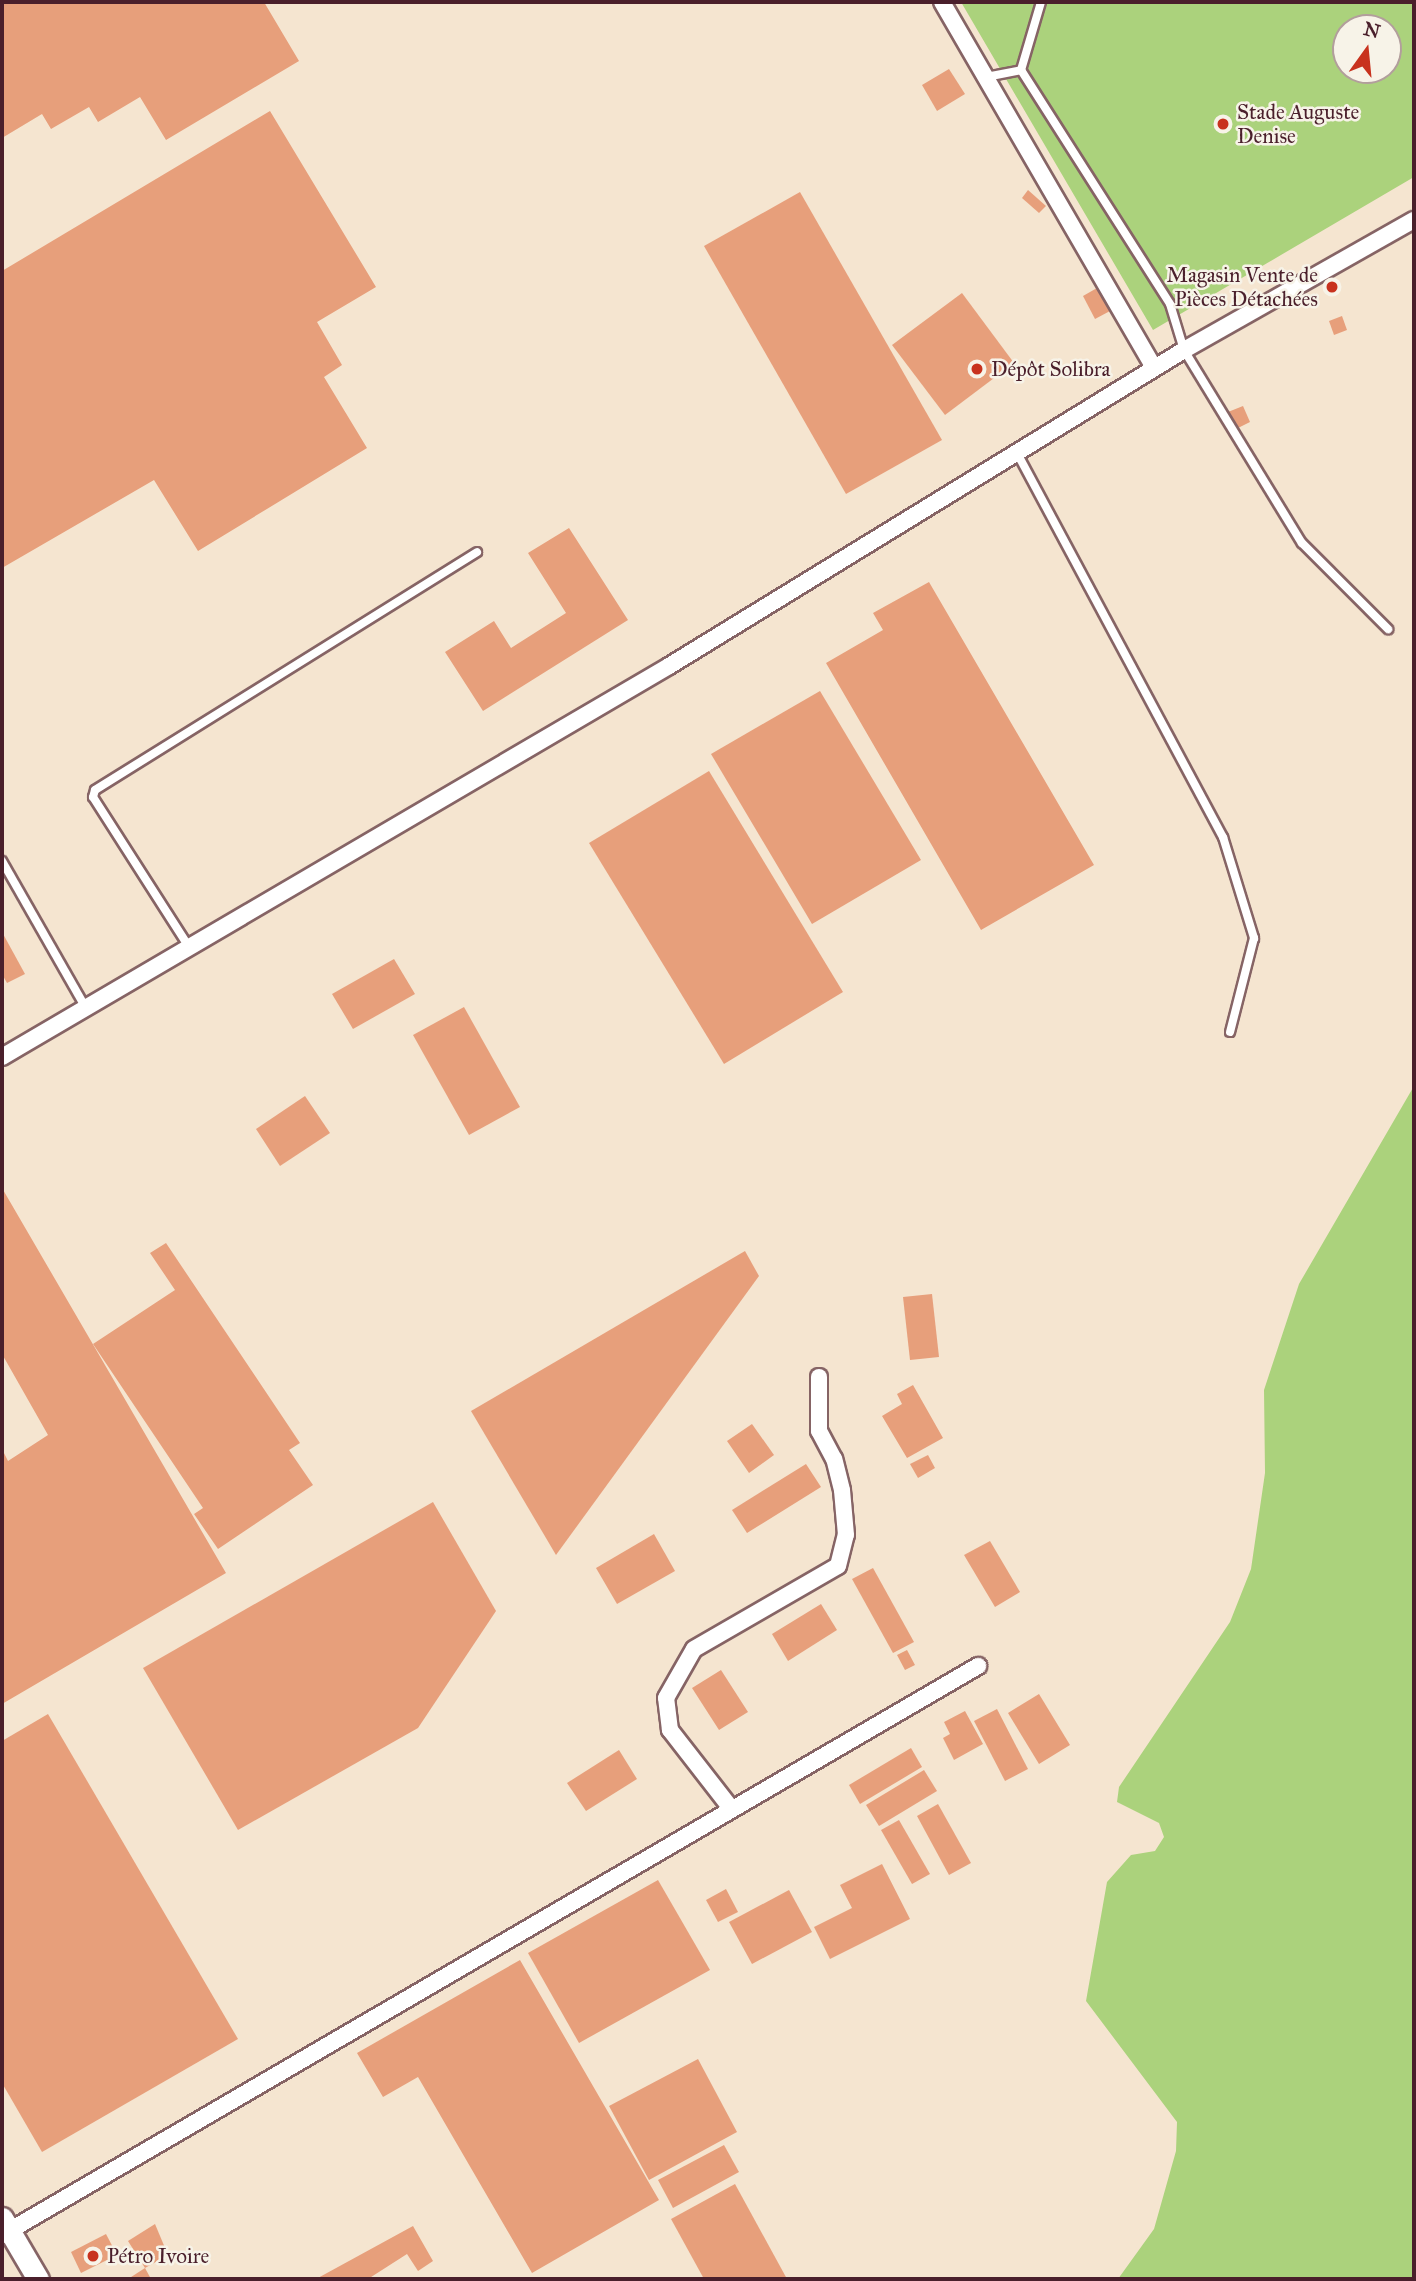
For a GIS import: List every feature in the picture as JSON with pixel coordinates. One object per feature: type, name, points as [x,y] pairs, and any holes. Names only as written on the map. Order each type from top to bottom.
[{"type":"main road","points":[[4,2228],[38,2279]]},
{"type":"street","points":[[942,2],[1154,368]]},
{"type":"street","points":[[2,1057],[669,666],[1184,350],[1414,220]]},
{"type":"street","points":[[730,1807],[670,1730],[666,1698],[694,1650],[838,1566],[846,1535],[842,1490],[834,1458],[819,1430],[819,1377]]},
{"type":"street","points":[[4,2228],[978,1666]]},
{"type":"lane","points":[[1041,2],[1021,70],[1170,304],[1184,350],[1302,543],[1388,629]]},
{"type":"lane","points":[[986,77],[1021,70]]},
{"type":"lane","points":[[1017,453],[1223,837],[1254,938],[1230,1032]]},
{"type":"lane","points":[[189,947],[93,797],[95,790],[477,552]]},
{"type":"lane","points":[[2,861],[86,1008]]},
{"type":"green space","name":"Stade Auguste Denise","points":[[961,2],[1414,2],[1414,177],[1153,330]]},
{"type":"green space","points":[[1414,1086],[1414,2279],[1118,2279],[1154,2229],[1176,2151],[1177,2122],[1086,2001],[1107,1882],[1131,1855],[1155,1851],[1164,1837],[1159,1823],[1117,1802],[1119,1787],[1230,1622],[1251,1569],[1265,1473],[1264,1390],[1299,1284]]},
{"type":"building","points":[[2,2],[264,2],[299,61],[166,140],[140,97],[98,122],[89,107],[51,129],[42,114],[2,138]]},
{"type":"building","points":[[949,69],[965,94],[937,111],[922,85]]},
{"type":"building","points":[[270,111],[376,287],[317,322],[342,365],[324,377],[367,448],[198,551],[154,480],[2,568],[2,271]]},
{"type":"building","points":[[1028,190],[1046,206],[1039,213],[1022,198]]},
{"type":"building","points":[[800,192],[942,440],[846,494],[704,246]]},
{"type":"building","points":[[1097,288],[1110,311],[1095,319],[1083,296]]},
{"type":"building","points":[[962,293],[1014,363],[945,415],[892,345]]},
{"type":"building","points":[[1342,316],[1347,330],[1334,335],[1329,321]]},
{"type":"building","points":[[1243,406],[1250,422],[1236,429],[1228,412]]},
{"type":"building","points":[[569,528],[628,620],[483,711],[445,652],[494,621],[511,648],[566,613],[528,553]]},
{"type":"building","points":[[929,582],[1094,865],[981,930],[826,663],[883,630],[873,613]]},
{"type":"building","points":[[820,691],[921,860],[812,924],[711,754]]},
{"type":"building","points":[[709,771],[843,992],[724,1064],[589,843]]},
{"type":"building","points":[[2,932],[25,974],[7,983],[2,974]]},
{"type":"building","points":[[394,959],[415,994],[353,1029],[332,994]]},
{"type":"building","points":[[464,1007],[520,1107],[469,1135],[413,1035]]},
{"type":"building","points":[[305,1096],[330,1133],[280,1166],[256,1129]]},
{"type":"building","points":[[2,1188],[226,1573],[2,1704],[2,1449],[8,1461],[48,1435],[2,1354]]},
{"type":"building","points":[[166,1243],[300,1443],[289,1450],[313,1485],[218,1549],[194,1514],[203,1508],[93,1344],[175,1290],[150,1253]]},
{"type":"building","points":[[745,1251],[759,1276],[556,1555],[471,1411]]},
{"type":"building","points":[[932,1294],[939,1357],[910,1360],[903,1297]]},
{"type":"building","points":[[913,1385],[943,1438],[907,1458],[882,1416],[902,1404],[897,1394]]},
{"type":"building","points":[[752,1424],[774,1455],[749,1473],[727,1441]]},
{"type":"building","points":[[928,1455],[935,1468],[918,1478],[910,1464]]},
{"type":"building","points":[[806,1464],[821,1487],[747,1533],[732,1510]]},
{"type":"building","points":[[433,1502],[496,1611],[418,1728],[238,1830],[143,1668]]},
{"type":"building","points":[[654,1534],[675,1571],[617,1604],[596,1568]]},
{"type":"building","points":[[990,1541],[1020,1592],[995,1607],[964,1555]]},
{"type":"building","points":[[873,1568],[914,1642],[893,1653],[852,1579]]},
{"type":"building","points":[[821,1604],[837,1630],[788,1661],[772,1634]]},
{"type":"building","points":[[907,1650],[915,1665],[905,1670],[897,1655]]},
{"type":"building","points":[[721,1670],[748,1712],[719,1730],[692,1688]]},
{"type":"building","points":[[1039,1694],[1070,1745],[1039,1764],[1008,1713]]},
{"type":"building","points":[[997,1709],[1028,1769],[1005,1781],[974,1721]]},
{"type":"building","points":[[965,1711],[983,1744],[954,1760],[943,1738],[950,1734],[944,1722]]},
{"type":"building","points":[[48,1714],[238,2039],[42,2152],[2,2083],[2,1741]]},
{"type":"building","points":[[911,1748],[922,1767],[860,1804],[849,1785]]},
{"type":"building","points":[[619,1750],[637,1779],[586,1811],[567,1783]]},
{"type":"building","points":[[924,1770],[937,1791],[879,1826],[866,1805]]},
{"type":"building","points":[[938,1804],[971,1863],[949,1875],[917,1816]]},
{"type":"building","points":[[899,1820],[930,1874],[912,1884],[881,1830]]},
{"type":"building","points":[[882,1864],[910,1919],[830,1959],[814,1927],[852,1908],[840,1885]]},
{"type":"building","points":[[658,1880],[710,1970],[579,2043],[528,1953]]},
{"type":"building","points":[[726,1889],[738,1912],[718,1922],[706,1900]]},
{"type":"building","points":[[789,1890],[812,1932],[752,1964],[729,1922]]},
{"type":"building","points":[[520,1960],[659,2200],[532,2273],[418,2077],[383,2097],[357,2053]]},
{"type":"building","points":[[698,2059],[737,2132],[649,2180],[609,2106]]},
{"type":"building","points":[[724,2145],[739,2172],[673,2208],[658,2180]]},
{"type":"building","points":[[735,2184],[787,2279],[704,2279],[671,2219]]},
{"type":"building","points":[[155,2224],[168,2255],[145,2268],[128,2241]]},
{"type":"building","points":[[413,2226],[433,2261],[418,2271],[407,2254],[368,2279],[316,2279]]},
{"type":"building","points":[[106,2234],[117,2255],[81,2273],[71,2252]]},
{"type":"building","points":[[145,2268],[151,2279],[128,2279]]},
{"type":"place","name":"Stade Auguste Denise","points":[[1223,124]]},
{"type":"place","name":"Magasin Vente de Pièces Détachées","points":[[1332,287]]},
{"type":"place","name":"Dépôt Solibra","points":[[977,369]]},
{"type":"place","name":"Pétro Ivoire","points":[[93,2256]]}]
